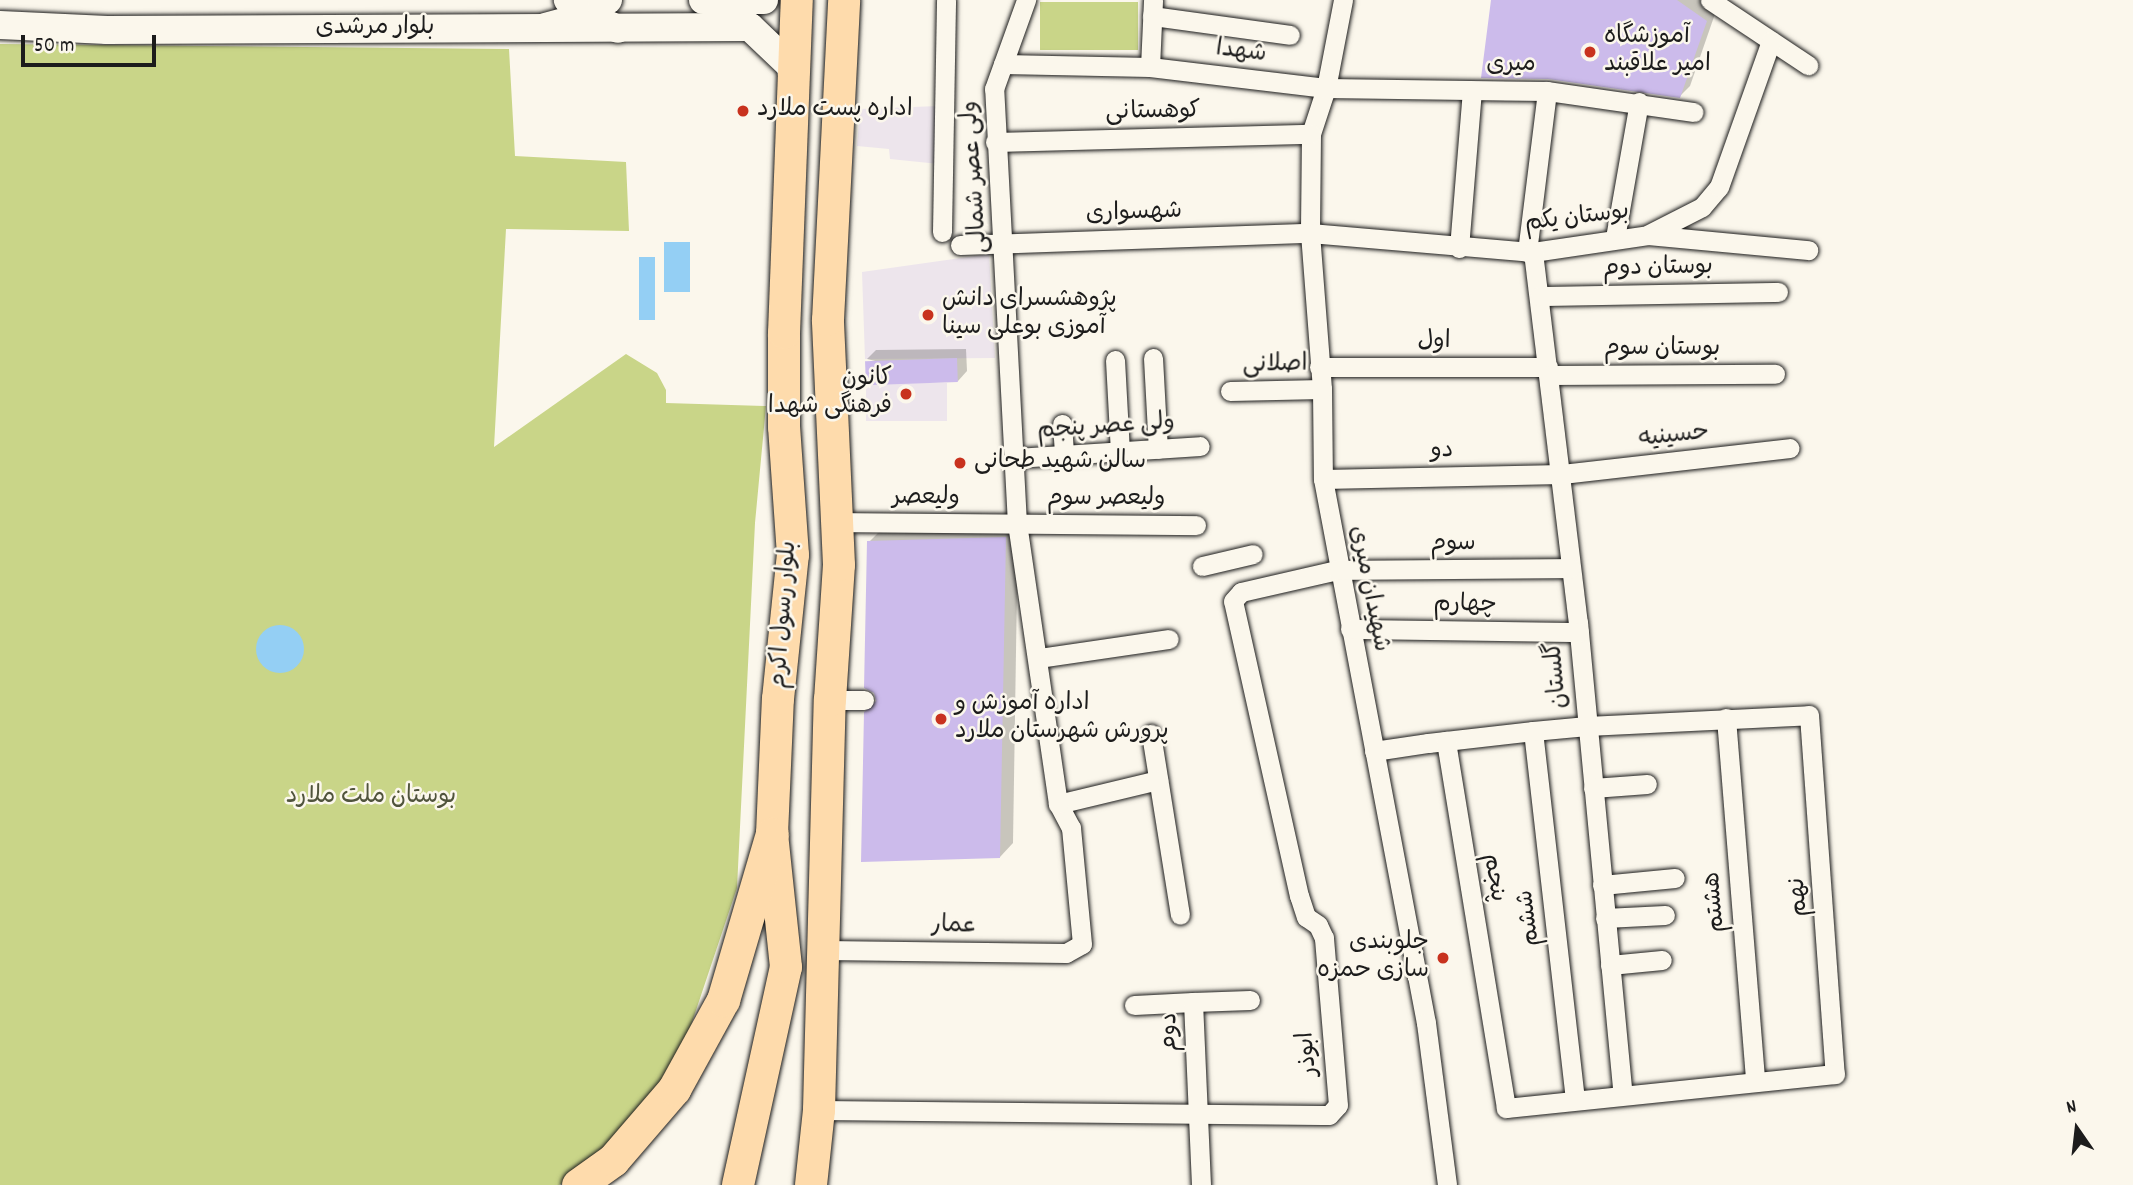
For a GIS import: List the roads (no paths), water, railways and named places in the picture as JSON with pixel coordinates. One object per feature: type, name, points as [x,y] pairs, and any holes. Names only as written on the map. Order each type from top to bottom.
[{"type":"highway","points":[[578,1185],[613,1160],[680,1078],[723,1000],[772,834]]},
{"type":"main road","points":[[542,28],[571,20],[575,8],[568,0]]},
{"type":"main road","points":[[608,0],[596,7],[594,19],[618,29]]},
{"type":"main road","points":[[703,0],[757,10],[791,66],[794,93]]},
{"type":"main road","name":"بلوار رسول اکرم","points":[[738,1184],[786,967],[772,834],[778,699],[793,555],[784,427],[797,0]]},
{"type":"main road","name":"بلوار رسول اکرم","points":[[811,1185],[819,1110],[830,700],[839,565],[828,320],[844,0]]},
{"type":"main road","name":"بلوار مرشدی","points":[[0,25],[107,30],[618,29],[757,10]]},
{"type":"main road","points":[[784,427],[808,443],[822,431],[828,320]]},
{"type":"main road","points":[[793,555],[813,548],[828,552],[839,565]]},
{"type":"street","points":[[943,232],[946,0]]},
{"type":"street","name":"ولی عصر شمالی","points":[[1026,0],[994,89],[995,142],[1005,243],[1017,524],[1039,658],[1058,804],[1071,828],[1082,944]]},
{"type":"street","name":"شهیدان میری","points":[[1343,0],[1326,88],[1311,134],[1310,233],[1322,389],[1323,478],[1337,570],[1426,1023],[1447,1185]]},
{"type":"street","points":[[1710,0],[1808,65]]},
{"type":"street","points":[[1150,67],[1153,8],[1290,35]]},
{"type":"street","points":[[1648,235],[1702,206],[1718,187],[1771,41]]},
{"type":"street","name":"شهدا","points":[[1003,64],[1150,67],[1326,88]]},
{"type":"street","name":"میری","points":[[1326,88],[1547,91],[1639,102],[1693,113]]},
{"type":"street","points":[[1459,248],[1472,90]]},
{"type":"street","name":"گلستان","points":[[1547,91],[1530,252],[1540,296],[1562,474],[1623,1094]]},
{"type":"street","points":[[1615,238],[1639,102]]},
{"type":"street","name":"کوهستانی","points":[[995,142],[1311,134]]},
{"type":"street","name":"بوستان یکم","points":[[1310,233],[1459,248],[1530,252],[1648,235],[1808,250]]},
{"type":"street","name":"شهسواری","points":[[960,245],[1310,233]]},
{"type":"street","name":"بوستان دوم","points":[[1540,296],[1778,292]]},
{"type":"street","points":[[1153,358],[1158,449]]},
{"type":"street","points":[[1115,360],[1120,451]]},
{"type":"street","name":"اول","points":[[1319,367],[1548,371]]},
{"type":"street","name":"بوستان سوم","points":[[1548,371],[1775,374]]},
{"type":"street","name":"اصلانی","points":[[1230,391],[1322,389]]},
{"type":"street","points":[[1062,424],[1064,455]]},
{"type":"street","name":"ولی عصر پنجم","points":[[1016,458],[1199,446]]},
{"type":"street","name":"حسینیه","points":[[1562,474],[1790,448]]},
{"type":"street","name":"دو","points":[[1323,478],[1562,474]]},
{"type":"street","name":"ولیعصر","points":[[835,522],[1017,524]]},
{"type":"street","name":"ولیعصر سوم","points":[[1017,524],[1196,525]]},
{"type":"street","points":[[1202,566],[1253,554]]},
{"type":"street","points":[[1234,559],[1241,592],[1337,570]]},
{"type":"street","name":"سوم","points":[[1337,570],[1570,568]]},
{"type":"street","name":"ابوذر","points":[[819,1110],[1315,1118],[1329,1115],[1338,1105],[1324,938],[1318,925],[1306,917],[1299,896],[1233,601],[1241,592]]},
{"type":"street","name":"چهارم","points":[[1350,629],[1579,632]]},
{"type":"street","points":[[1039,658],[1169,639]]},
{"type":"street","points":[[830,700],[864,700]]},
{"type":"street","name":"نهم","points":[[1726,718],[1806,713],[1811,720],[1837,1071],[1755,1082]]},
{"type":"street","points":[[1374,751],[1532,731],[1726,718]]},
{"type":"street","name":"هشتم","points":[[1726,718],[1755,1082]]},
{"type":"street","name":"ششم","points":[[1532,731],[1575,1100]]},
{"type":"street","points":[[1151,734],[1180,915]]},
{"type":"street","name":"پنجم","points":[[1446,741],[1504,1105],[1510,1109],[1575,1100]]},
{"type":"street","points":[[1058,804],[1158,780]]},
{"type":"street","points":[[1593,788],[1647,784]]},
{"type":"street","points":[[1602,886],[1675,878]]},
{"type":"street","points":[[1605,918],[1665,915]]},
{"type":"street","name":"عمار","points":[[824,950],[1066,953],[1082,944]]},
{"type":"street","points":[[1610,965],[1662,960]]},
{"type":"street","name":"دوم","points":[[1196,1116],[1193,1002],[1250,1000]]},
{"type":"street","points":[[1134,1005],[1193,1002]]},
{"type":"street","points":[[1575,1100],[1755,1082]]},
{"type":"street","points":[[1196,1116],[1201,1185]]},
{"type":"water","points":[[664,242],[690,242],[690,292],[664,292]]},
{"type":"water","points":[[639,257],[655,257],[655,320],[639,320]]},
{"type":"water","points":[[280,625],[297,632],[304,649],[297,666],[280,673],[263,666],[256,649],[263,632]]},
{"type":"place","name":"آموزشگاه امیر علاقبند","points":[[1590,52]]},
{"type":"place","name":"اداره پست ملارد","points":[[743,111]]},
{"type":"place","name":"پژوهشسرای دانش آموزی بوعلی سینا","points":[[928,315]]},
{"type":"place","name":"کانون فرهنگی شهدا","points":[[906,394]]},
{"type":"place","name":"سالن شهید طحانی","points":[[960,463]]},
{"type":"place","name":"اداره آموزش و پرورش شهرستان ملارد","points":[[941,719]]},
{"type":"place","name":"جلوبندی سازی حمزه","points":[[1443,958]]},
{"type":"park label","name":"بوستان ملت ملارد","points":[[371,798]]}]
